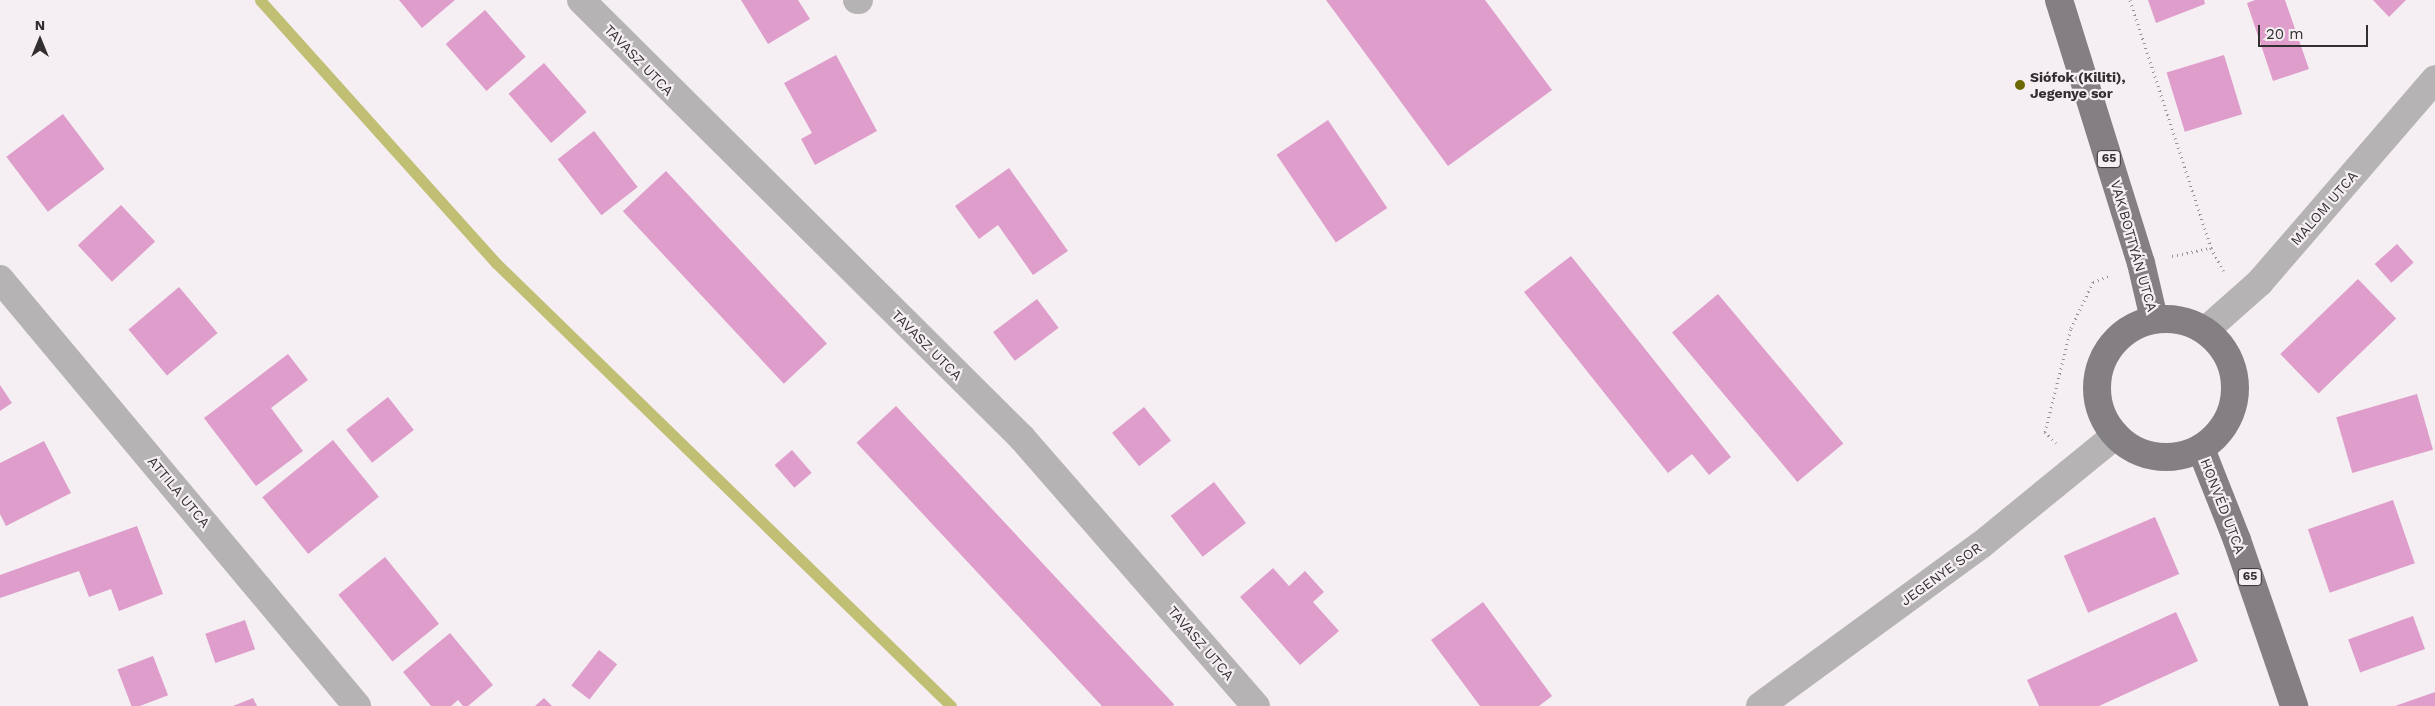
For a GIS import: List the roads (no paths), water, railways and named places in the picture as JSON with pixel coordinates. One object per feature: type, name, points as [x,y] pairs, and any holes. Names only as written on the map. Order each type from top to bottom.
[{"type":"main road","name":"VAK BOTTYÁN UTCA","points":[[2059,0],[2141,263],[2154,319]]},
{"type":"main road","points":[[2172,318],[2206,330],[2220,344],[2231,361],[2236,388],[2228,420],[2217,437],[2201,449],[2179,456],[2156,456],[2134,450],[2116,435],[2103,418],[2097,397],[2098,376],[2104,356],[2117,338],[2134,326],[2154,319],[2172,318]]},
{"type":"main road","name":"HONVÉD UTCA","points":[[2201,449],[2237,540],[2294,706]]},
{"type":"street","name":"TAVASZ UTCA","points":[[581,0],[1022,438],[1256,706]]},
{"type":"street","name":"MALOM UTCA","points":[[2206,330],[2260,282],[2435,79]]},
{"type":"street","name":"ATTILA UTCA","points":[[0,279],[358,706]]},
{"type":"street","name":"JEGENYE SOR","points":[[1760,706],[1981,545],[2116,435]]},
{"type":"waterway","points":[[260,0],[496,263],[951,706]]},
{"type":"place","name":"Siófok (Kiliti), Jegenye sor","points":[[2020,85]]}]
